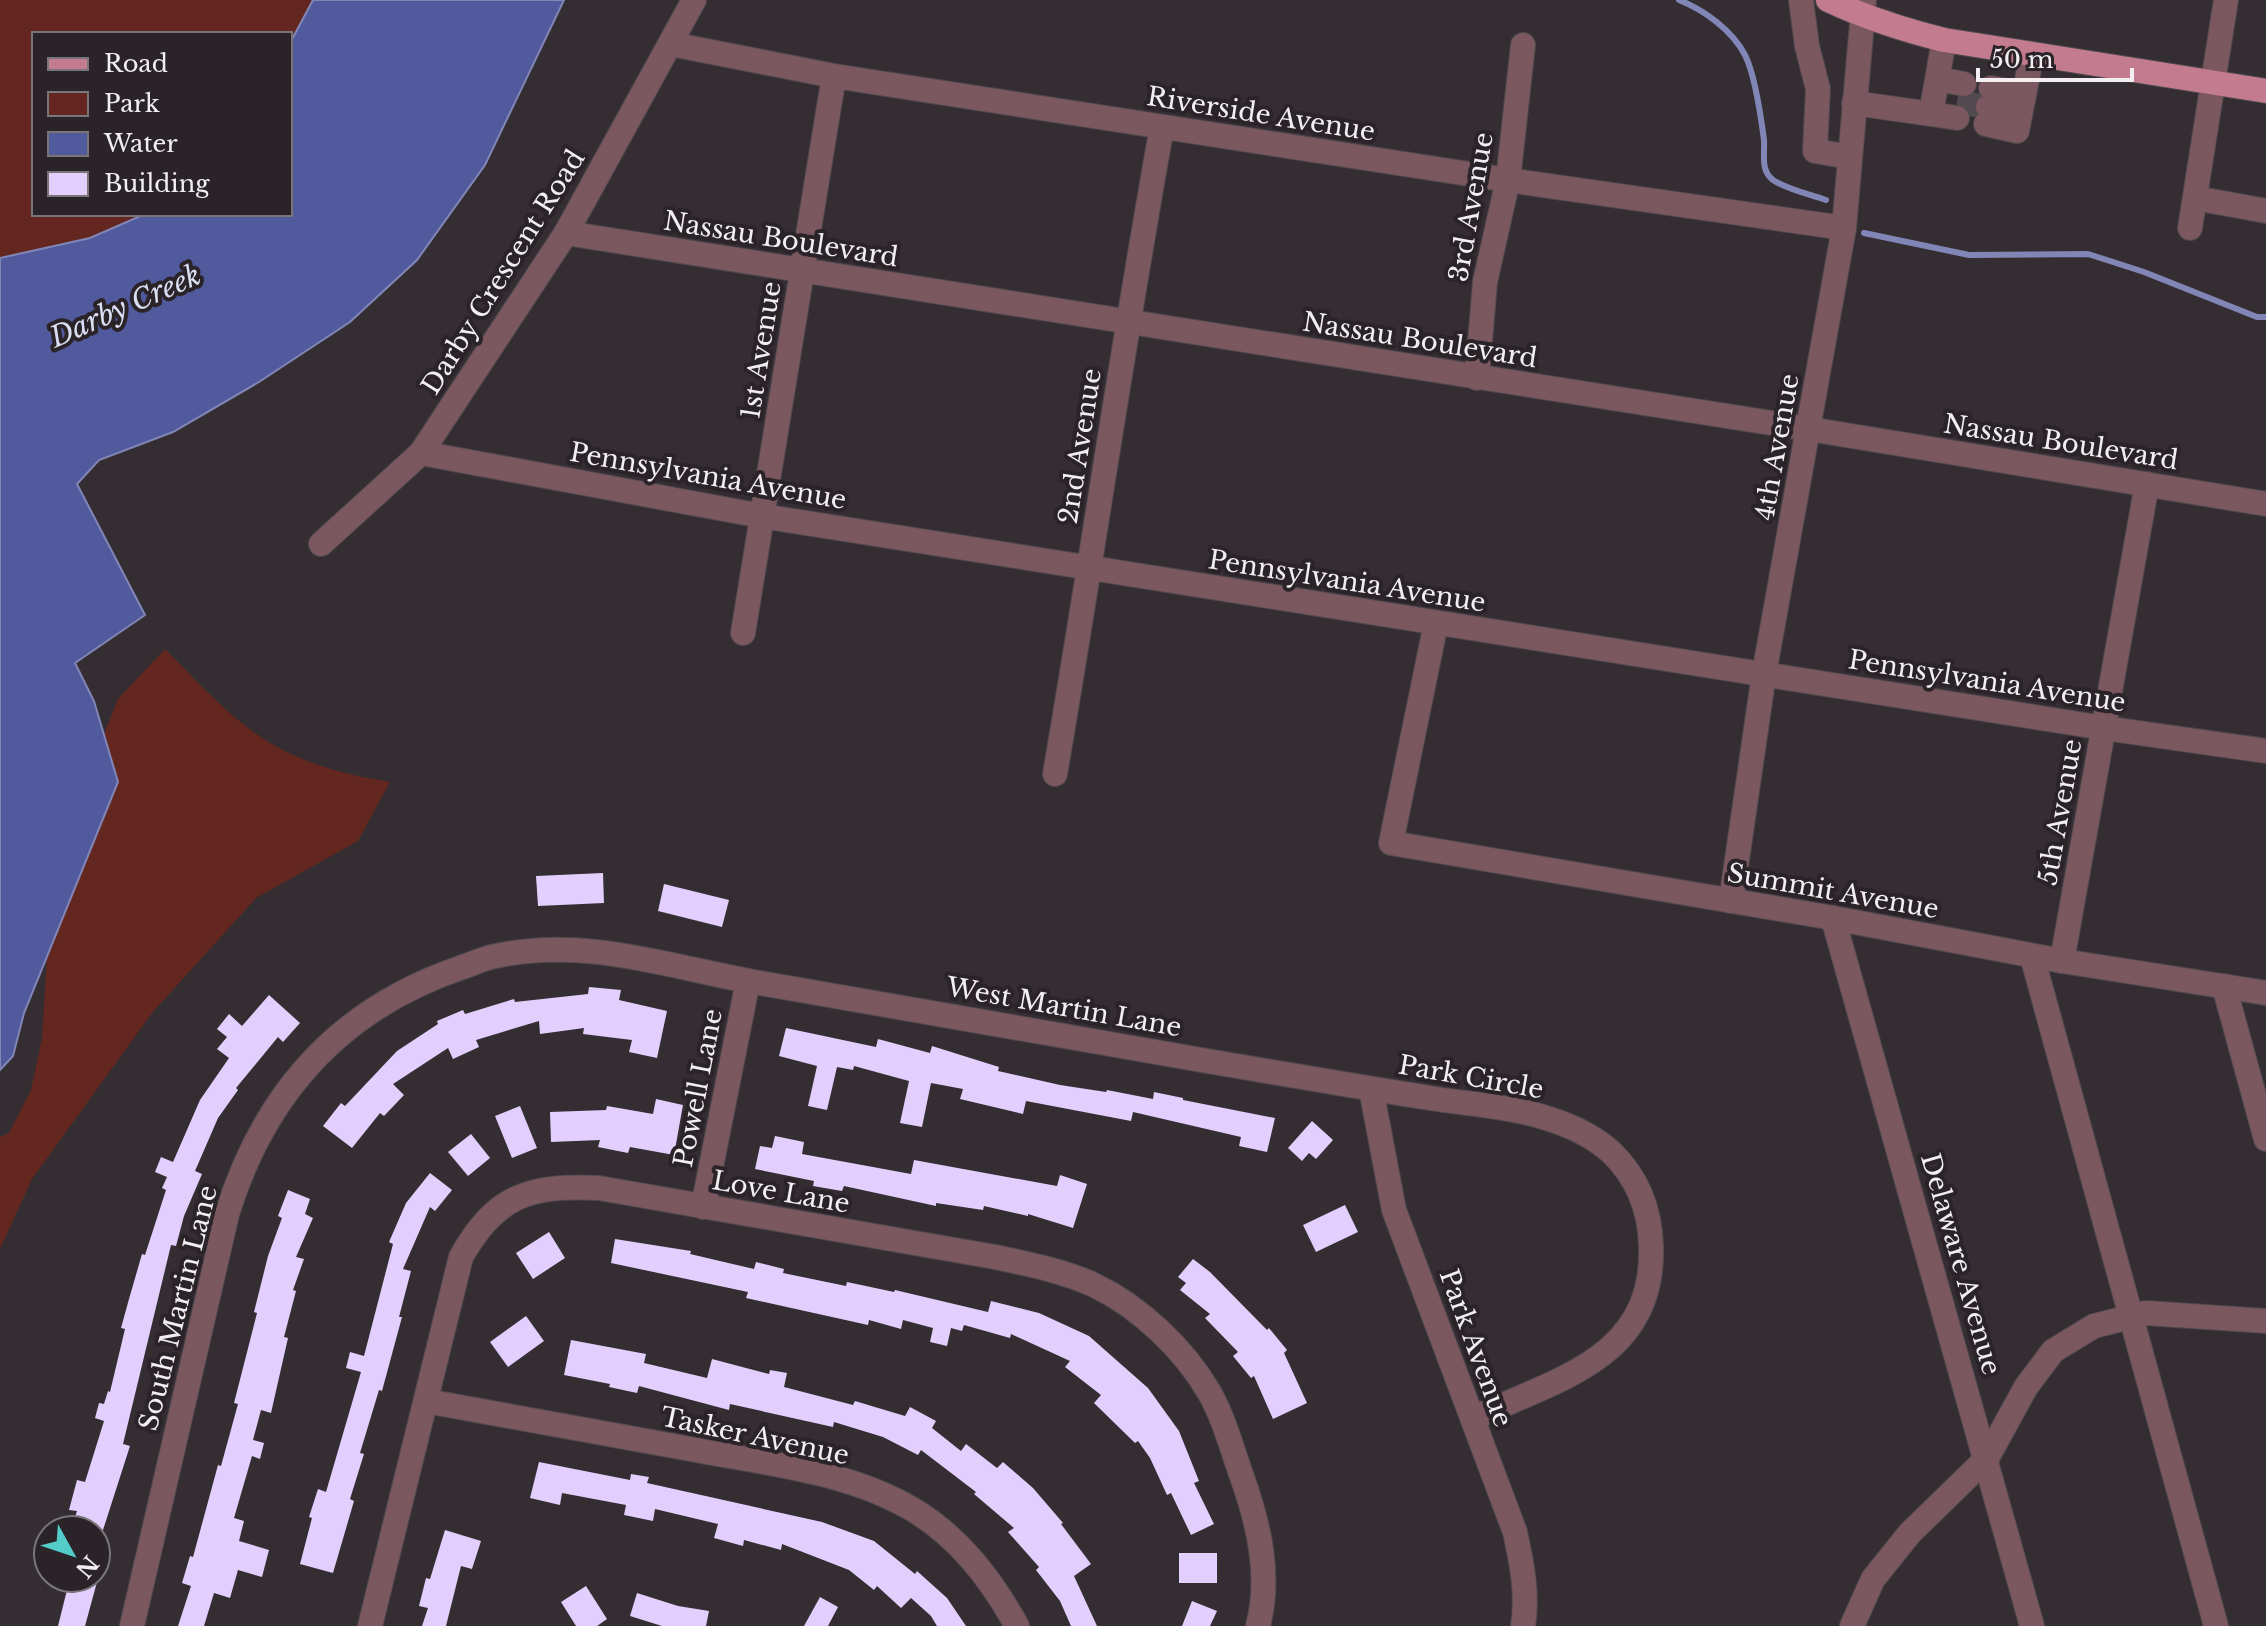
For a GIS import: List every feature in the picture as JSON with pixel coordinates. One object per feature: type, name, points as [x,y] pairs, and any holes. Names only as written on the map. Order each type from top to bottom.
[{"type":"main road","points":[[1828,0],[1863,8],[1907,31],[1944,40],[2266,91]]},
{"type":"street","name":"Darby Crescent Road","points":[[321,544],[421,453],[566,233],[694,0]]},
{"type":"street","points":[[1801,0],[1807,46],[1818,89],[1815,151],[1850,157]]},
{"type":"street","points":[[2190,228],[2226,0]]},
{"type":"street","name":"4th Avenue","points":[[1731,901],[1764,674],[1844,228],[1863,8]]},
{"type":"street","points":[[1818,89],[1855,98],[1947,99],[1944,40]]},
{"type":"street","name":"Riverside Avenue","points":[[671,44],[834,76],[1508,180],[1844,228]]},
{"type":"street","name":"3rd Avenue","points":[[1477,378],[1485,282],[1508,180],[1523,45]]},
{"type":"street","points":[[2022,103],[1988,106],[2017,131],[2032,54]]},
{"type":"street","name":"1st Avenue","points":[[743,633],[834,76]]},
{"type":"street","name":"2nd Avenue","points":[[1055,774],[1127,323],[1162,127]]},
{"type":"street","points":[[2195,198],[2266,211]]},
{"type":"street","name":"Nassau Boulevard","points":[[566,233],[2266,504]]},
{"type":"street","name":"Pennsylvania Avenue","points":[[421,453],[762,516],[2266,751]]},
{"type":"street","name":"5th Avenue","points":[[2062,961],[2147,484]]},
{"type":"street","name":"Summit Avenue","points":[[1436,623],[1391,843],[1833,918],[2032,956],[2266,993]]},
{"type":"street","name":"Delaware Avenue","points":[[1833,918],[2032,1626]]},
{"type":"street","name":"South Martin Lane","points":[[132,1626],[227,1214],[238,1179],[285,1095],[320,1052],[378,1004],[433,977],[495,956],[543,949],[596,950],[748,981]]},
{"type":"street","points":[[2032,956],[2216,1626]]},
{"type":"street","name":"West Martin Lane","points":[[748,981],[1371,1089]]},
{"type":"street","name":"Powell Lane","points":[[703,1207],[748,981]]},
{"type":"street","points":[[2224,986],[2266,1139]]},
{"type":"street","name":"Park Circle","points":[[1371,1089],[1540,1116],[1566,1125],[1592,1138],[1613,1155],[1633,1179],[1645,1206],[1651,1241],[1651,1265],[1647,1287],[1631,1324],[1600,1359],[1578,1372],[1474,1418]]},
{"type":"street","name":"Park Avenue","points":[[1371,1089],[1394,1210],[1515,1532],[1526,1604],[1523,1626]]},
{"type":"street","name":"Love Lane","points":[[370,1626],[461,1257],[482,1224],[512,1200],[543,1189],[577,1187],[599,1188],[1039,1267],[1092,1284],[1141,1315],[1198,1375],[1211,1395],[1229,1442],[1260,1541],[1265,1580],[1258,1626]]},
{"type":"street","points":[[1854,1624],[1873,1579],[1910,1533],[1987,1458],[2026,1387],[2053,1351],[2094,1326],[2146,1313],[2266,1321]]},
{"type":"street","name":"Tasker Avenue","points":[[426,1401],[829,1475],[912,1509],[935,1525],[972,1558],[1017,1626]]},
{"type":"green space","points":[[0,0],[328,0],[292,72],[292,32],[32,32],[32,216],[183,216],[0,294]]},
{"type":"green space","points":[[165,649],[220,704],[266,741],[322,766],[390,782],[358,841],[256,898],[152,1013],[32,1179],[0,1249],[0,1137],[9,1133],[31,1090],[42,1038],[47,959],[67,828],[118,699]]},
{"type":"water","name":"Darby Creek","points":[[313,0],[564,0],[485,165],[417,260],[350,322],[259,382],[173,432],[99,460],[77,484],[145,615],[75,663],[94,701],[118,782],[24,1013],[13,1056],[0,1070],[0,258],[90,238],[140,216],[292,216],[292,39]]},
{"type":"building","points":[[603,873],[604,903],[538,906],[536,876]]},
{"type":"building","points":[[664,884],[729,900],[722,927],[658,911]]},
{"type":"building","points":[[589,987],[621,990],[619,1000],[667,1011],[657,1058],[629,1052],[632,1040],[583,1034],[584,1028],[540,1034],[539,1021],[476,1040],[479,1047],[453,1059],[448,1048],[393,1084],[404,1095],[384,1116],[380,1113],[352,1148],[323,1126],[341,1103],[345,1106],[397,1051],[438,1024],[437,1021],[463,1010],[465,1014],[514,999],[515,1002],[588,994]]},
{"type":"building","points":[[269,995],[300,1023],[283,1042],[278,1037],[236,1088],[238,1090],[218,1118],[195,1171],[202,1174],[184,1216],[176,1246],[171,1245],[123,1444],[130,1446],[108,1514],[76,1514],[77,1511],[69,1510],[77,1480],[85,1482],[104,1421],[95,1418],[99,1403],[104,1404],[110,1392],[129,1299],[166,1190],[162,1188],[167,1177],[155,1172],[161,1157],[173,1162],[200,1100],[229,1058],[217,1049],[227,1037],[217,1029],[229,1014],[242,1026]]},
{"type":"building","points":[[786,1028],[876,1047],[878,1039],[930,1053],[932,1046],[999,1067],[998,1071],[1060,1085],[1153,1099],[1154,1092],[1275,1118],[1267,1152],[1239,1146],[1241,1137],[1133,1112],[1131,1121],[1026,1101],[1023,1114],[960,1099],[963,1089],[931,1083],[922,1127],[900,1123],[909,1081],[854,1066],[853,1070],[837,1067],[827,1110],[808,1106],[817,1066],[779,1056]]},
{"type":"building","points":[[656,1099],[683,1105],[674,1155],[630,1147],[628,1153],[598,1147],[600,1140],[551,1142],[550,1112],[606,1110],[607,1106],[653,1114]]},
{"type":"building","points":[[520,1106],[537,1148],[512,1158],[495,1116]]},
{"type":"building","points":[[1312,1121],[1333,1140],[1316,1159],[1309,1153],[1302,1161],[1288,1148]]},
{"type":"building","points":[[471,1134],[490,1158],[468,1176],[448,1152]]},
{"type":"building","points":[[775,1136],[804,1142],[802,1154],[911,1174],[914,1160],[1057,1186],[1060,1175],[1087,1184],[1073,1228],[1028,1214],[984,1206],[983,1210],[936,1203],[936,1206],[844,1186],[842,1191],[813,1186],[814,1181],[755,1169],[760,1146],[772,1148]]},
{"type":"building","points":[[430,1173],[452,1190],[435,1211],[430,1207],[403,1269],[411,1271],[399,1317],[402,1317],[382,1391],[379,1390],[360,1453],[364,1454],[350,1499],[354,1501],[333,1573],[300,1564],[312,1518],[309,1517],[318,1489],[326,1492],[361,1372],[346,1368],[350,1352],[364,1356],[393,1244],[389,1242],[406,1203]]},
{"type":"building","points":[[288,1190],[310,1199],[305,1214],[313,1218],[296,1257],[304,1259],[293,1290],[296,1291],[284,1337],[288,1338],[271,1413],[261,1410],[253,1440],[264,1443],[260,1459],[252,1456],[234,1518],[244,1521],[239,1541],[269,1550],[262,1577],[238,1570],[230,1598],[214,1593],[204,1626],[178,1626],[191,1586],[182,1583],[190,1556],[193,1557],[238,1404],[234,1403],[257,1313],[254,1312],[268,1256],[282,1218],[278,1216]]},
{"type":"building","points":[[1345,1205],[1358,1232],[1316,1252],[1303,1225]]},
{"type":"building","points":[[549,1232],[565,1258],[533,1279],[516,1253]]},
{"type":"building","points":[[615,1239],[691,1251],[690,1254],[754,1269],[756,1262],[784,1269],[783,1273],[846,1286],[847,1282],[895,1290],[988,1312],[991,1301],[1039,1313],[1089,1336],[1148,1388],[1179,1431],[1199,1481],[1194,1483],[1214,1524],[1191,1535],[1150,1458],[1138,1441],[1135,1443],[1094,1403],[1101,1395],[1065,1367],[1070,1361],[1011,1334],[1010,1338],[964,1325],[962,1331],[951,1328],[947,1346],[930,1342],[933,1328],[903,1320],[901,1329],[869,1320],[868,1325],[746,1298],[748,1292],[611,1263]]},
{"type":"building","points":[[1193,1259],[1267,1330],[1269,1328],[1287,1350],[1284,1353],[1307,1403],[1273,1419],[1254,1376],[1251,1378],[1233,1356],[1238,1352],[1205,1318],[1210,1314],[1180,1290],[1186,1283],[1178,1277]]},
{"type":"building","points":[[526,1316],[544,1341],[508,1367],[490,1342]]},
{"type":"building","points":[[571,1340],[646,1354],[644,1363],[707,1378],[712,1359],[769,1374],[770,1370],[787,1373],[784,1387],[853,1405],[855,1401],[905,1416],[910,1407],[936,1421],[932,1428],[961,1451],[966,1444],[997,1468],[1003,1462],[1033,1488],[1063,1523],[1091,1564],[1074,1576],[1097,1626],[1071,1626],[1060,1601],[1036,1570],[1039,1567],[1008,1532],[1014,1528],[974,1494],[976,1492],[921,1450],[918,1455],[883,1437],[834,1422],[833,1427],[730,1404],[729,1410],[639,1386],[637,1393],[564,1375]]},
{"type":"building","points":[[539,1462],[630,1480],[631,1474],[649,1477],[647,1483],[822,1522],[874,1541],[915,1574],[917,1571],[947,1598],[966,1626],[937,1626],[931,1616],[911,1598],[901,1608],[877,1586],[874,1590],[849,1570],[782,1544],[781,1550],[744,1540],[743,1546],[714,1538],[718,1524],[655,1509],[653,1521],[624,1515],[626,1505],[562,1493],[560,1505],[530,1498]]},
{"type":"building","points":[[445,1530],[481,1541],[472,1569],[461,1566],[446,1626],[422,1626],[428,1608],[419,1606],[426,1578],[430,1579]]},
{"type":"building","points":[[1179,1553],[1217,1553],[1217,1583],[1179,1583]]},
{"type":"building","points":[[586,1586],[607,1619],[597,1626],[576,1626],[561,1602]]},
{"type":"building","points":[[637,1593],[678,1606],[709,1611],[706,1626],[662,1626],[630,1616]]},
{"type":"building","points":[[66,1594],[94,1594],[85,1626],[58,1626]]},
{"type":"building","points":[[820,1597],[838,1607],[828,1626],[804,1626]]},
{"type":"building","points":[[1192,1601],[1217,1611],[1210,1626],[1182,1626]]},
{"type":"waterway","points":[[1679,0],[1716,22],[1733,37],[1745,55],[1757,96],[1765,167],[1769,176],[1785,186],[1826,200]]},
{"type":"waterway","points":[[1864,233],[1969,255],[2088,254],[2144,272],[2257,317],[2266,317]]},
{"type":"tunnel","points":[[1957,102],[1988,107]]}]
